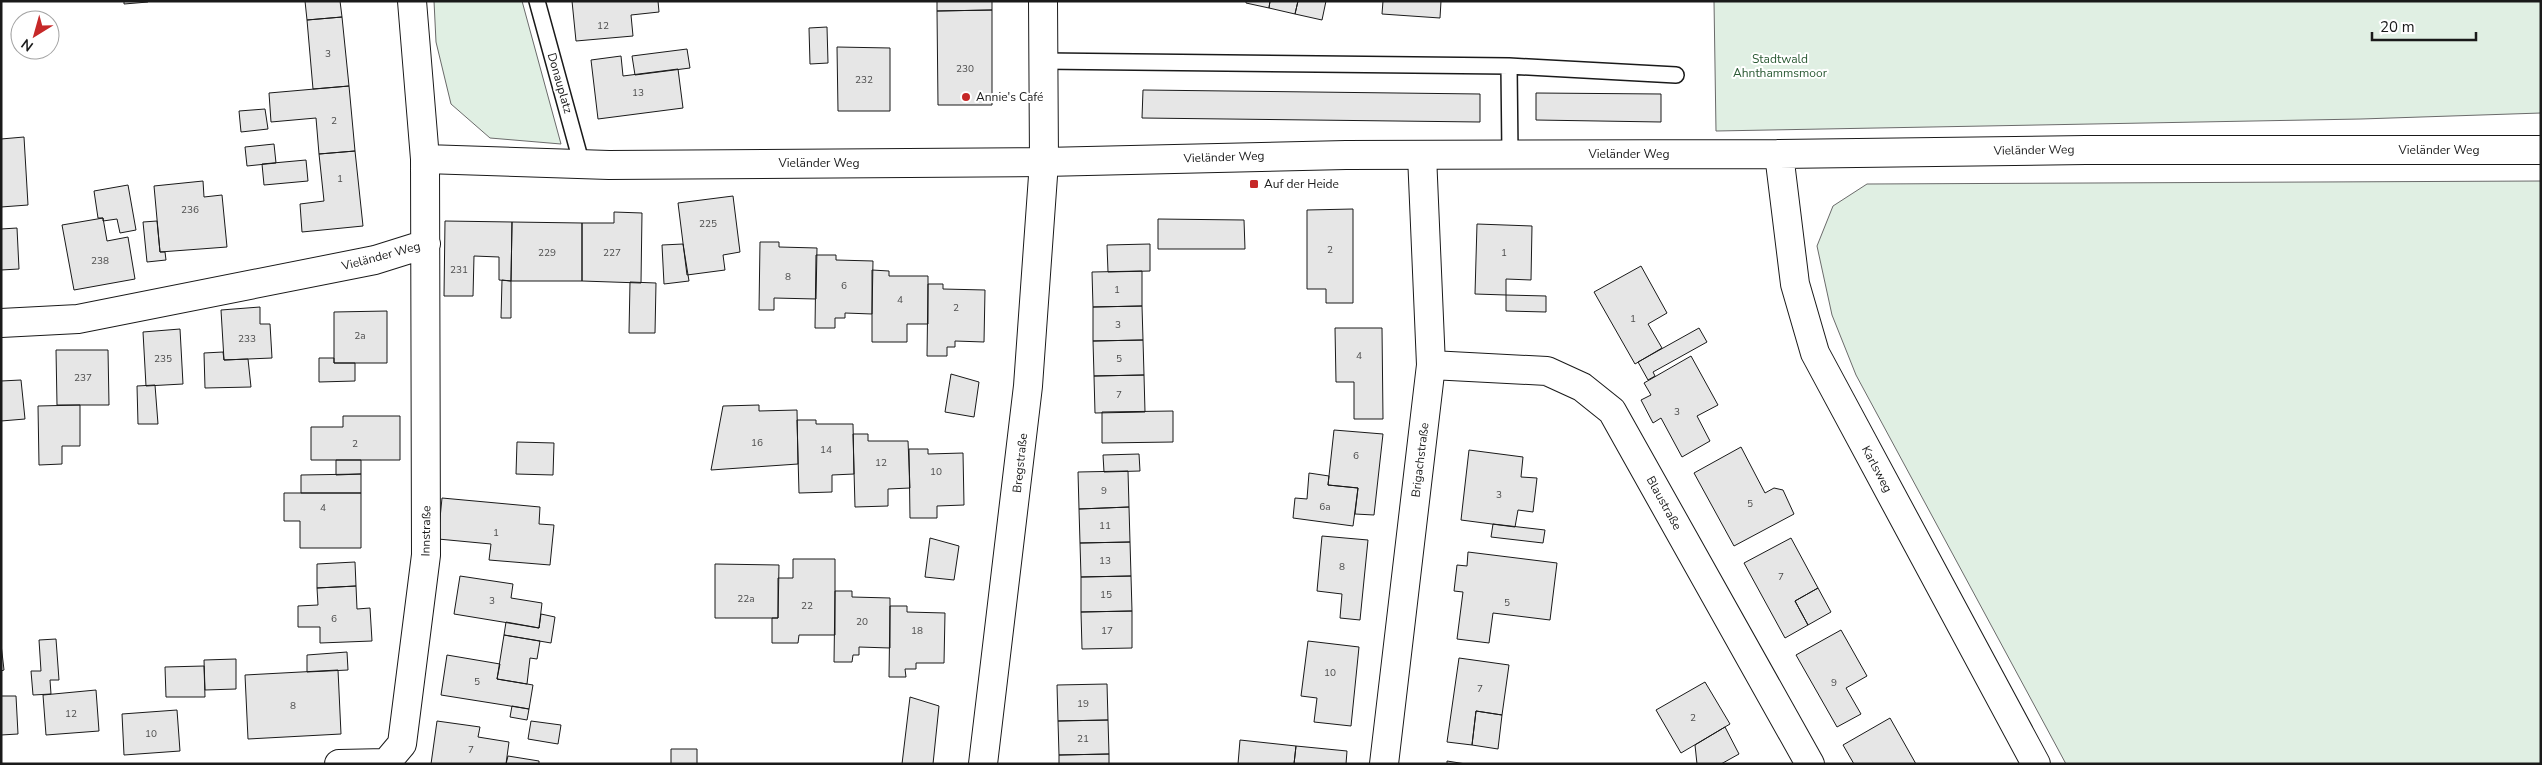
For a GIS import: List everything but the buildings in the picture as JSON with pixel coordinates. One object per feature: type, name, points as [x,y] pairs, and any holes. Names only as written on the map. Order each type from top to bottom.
[{"type":"street","points":[[412,1],[426,159]]},
{"type":"street","points":[[1043,1],[1044,162]]},
{"type":"street","name":"Vieländer Weg","points":[[1,323],[78,319],[375,260],[426,244],[426,159],[582,164],[1044,162],[1270,156],[1510,154],[1779,154],[2086,150],[2541,150]]},
{"type":"street","name":"Karlsweg","points":[[1779,154],[1795,284],[1815,353],[2036,764]]},
{"type":"street","name":"Brigachstraße","points":[[1384,764],[1431,366],[1422,155]]},
{"type":"street","name":"Bregstraße","points":[[983,764],[1028,386],[1044,162]]},
{"type":"street","name":"Innstraße","points":[[339,764],[386,763],[402,744],[426,555],[426,244]]},
{"type":"street","name":"Blaustraße","points":[[1431,366],[1547,371],[1582,387],[1612,411],[1810,764]]},
{"type":"lane","name":"Donauplatz","points":[[537,1],[582,164]]},
{"type":"lane","points":[[1043,61],[1510,66],[1676,75]]},
{"type":"lane","points":[[1510,66],[1510,154]]},
{"type":"green space","points":[[434,1],[522,1],[561,144],[490,138],[451,104],[436,42]]},
{"type":"green space","name":"Stadtwald Ahnthammsmoor","points":[[1714,1],[2541,1],[2541,113],[2361,119],[1716,131]]},
{"type":"green space","points":[[2541,181],[2541,764],[2066,764],[1856,375],[1832,315],[1817,246],[1833,206],[1867,184]]},
{"type":"place","name":"Annie's Café","points":[[966,97]]},
{"type":"place","name":"Auf der Heide","points":[[1254,184]]}]
